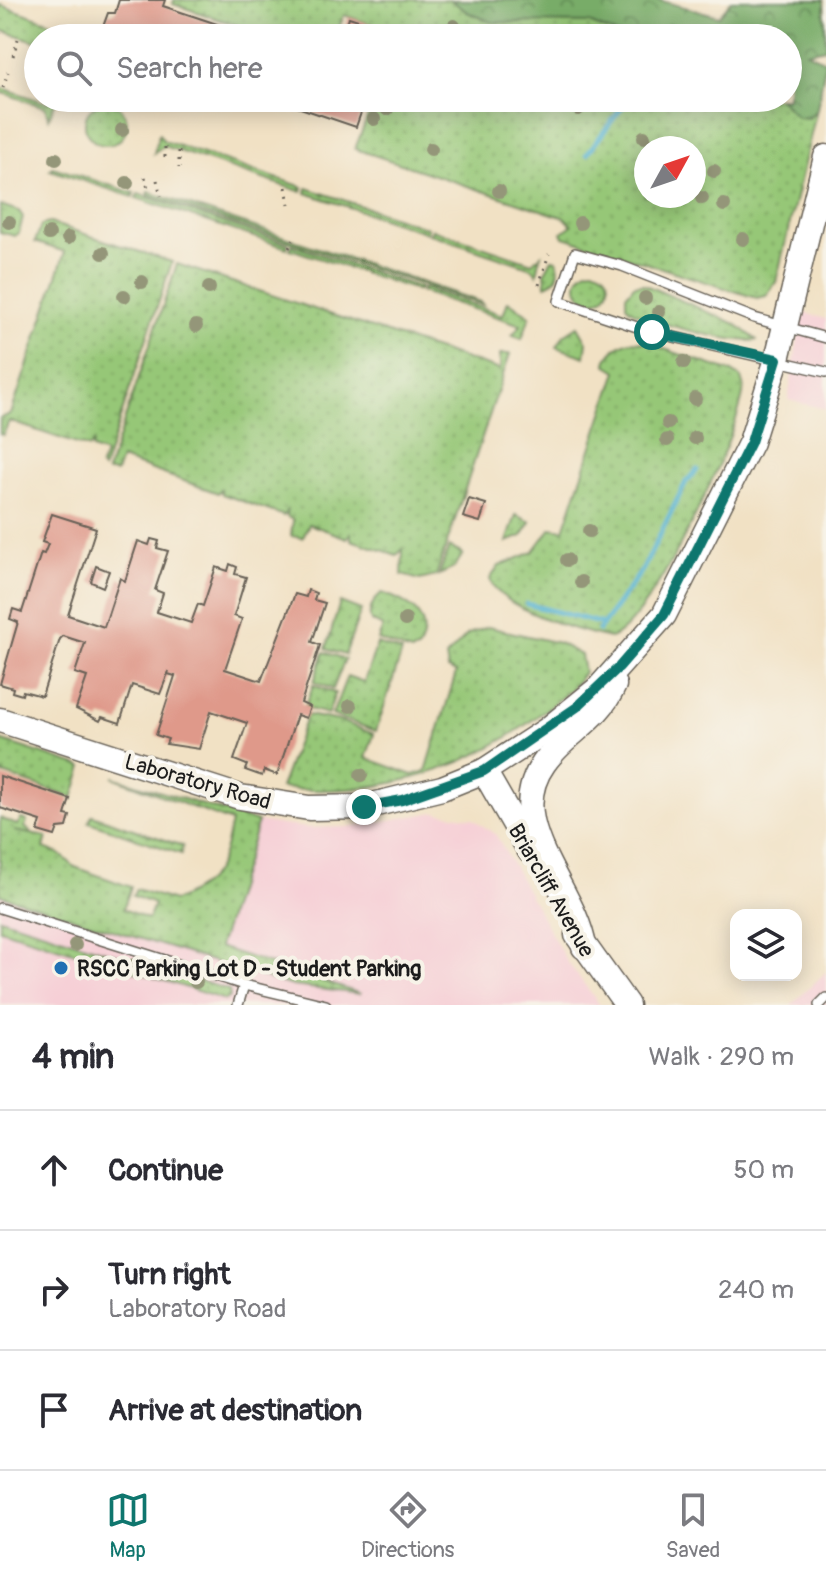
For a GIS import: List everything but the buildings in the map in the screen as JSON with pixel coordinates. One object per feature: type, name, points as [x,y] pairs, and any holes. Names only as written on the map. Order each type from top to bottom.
[{"type":"street","name":"Laboratory Road","points":[[0,720],[240,797],[309,808],[364,807],[402,800],[484,771],[567,715],[619,667],[664,615],[751,442],[777,359],[826,157]]},
{"type":"street","points":[[584,947],[581,923],[534,833],[531,792],[543,764],[603,704],[619,667]]},
{"type":"street","name":"Briarcliff Avenue","points":[[484,771],[584,947],[627,1005]]},
{"type":"lane","points":[[826,338],[754,318],[622,266],[575,253],[559,301],[652,332],[826,372]]},
{"type":"lane","points":[[0,908],[244,985],[326,1005]]},
{"type":"lane","points":[[238,1005],[244,985]]},
{"type":"lane","points":[[819,1005],[826,998]]},
{"type":"path","points":[[13,56],[18,39]]},
{"type":"path","points":[[3,88],[8,72]]},
{"type":"path","points":[[165,147],[165,163]]},
{"type":"path","points":[[179,151],[179,168]]},
{"type":"path","points":[[145,177],[149,192]]},
{"type":"path","points":[[157,180],[161,196]]},
{"type":"path","points":[[286,187],[289,204]]},
{"type":"path","points":[[289,248],[293,240]]},
{"type":"path","points":[[539,285],[549,254]]},
{"type":"shaded area","points":[[802,312],[826,319],[826,409],[788,400]]},
{"type":"shaded area","points":[[436,812],[472,818],[496,835],[566,960],[600,1005],[0,1005],[0,895],[292,986],[357,993],[219,947],[258,822],[308,828],[349,827]]},
{"type":"shaded area","points":[[826,972],[826,1005],[791,1005]]},
{"type":"green space","points":[[174,0],[451,0],[564,22],[591,24],[371,24],[344,15],[340,24],[234,24],[173,4]]},
{"type":"green space","points":[[451,0],[658,0],[719,16],[732,0],[824,0],[826,48],[807,52],[826,61],[817,109],[809,118],[797,117],[792,112],[802,112],[802,24],[491,22],[467,12]]},
{"type":"green space","points":[[0,5],[56,24],[24,24],[24,38],[0,30]]},
{"type":"green space","points":[[0,87],[24,95],[24,100],[0,92]]},
{"type":"green space","points":[[817,109],[776,282],[766,296],[756,298],[564,237],[562,232],[572,225],[565,218],[355,149],[370,112],[800,112],[809,118]]},
{"type":"green space","points":[[89,112],[123,112],[126,132],[114,144],[98,144],[86,132]]},
{"type":"green space","points":[[159,134],[164,141],[303,187],[302,192],[164,146],[154,153]]},
{"type":"green space","points":[[53,167],[134,193],[133,197],[50,170]]},
{"type":"green space","points":[[307,188],[428,228],[427,233],[306,193]]},
{"type":"green space","points":[[149,192],[481,302],[483,305],[148,195]]},
{"type":"green space","points":[[138,194],[288,244],[287,248],[136,198]]},
{"type":"green space","points":[[0,205],[19,211],[23,217],[19,233],[15,236],[0,232]]},
{"type":"green space","points":[[50,223],[172,262],[103,470],[100,467],[105,454],[92,449],[93,443],[89,448],[9,421],[3,435],[0,434],[0,418],[11,414],[65,252],[35,242],[41,225]]},
{"type":"green space","points":[[432,229],[532,263],[541,255],[537,274],[532,268],[430,234]]},
{"type":"green space","points":[[292,245],[420,288],[419,291],[290,249]]},
{"type":"green space","points":[[552,259],[557,260],[559,268],[556,278],[546,285],[545,272]]},
{"type":"green space","points":[[177,264],[500,370],[500,354],[510,354],[436,576],[420,580],[402,575],[403,549],[397,555],[351,540],[351,533],[347,538],[309,524],[303,538],[291,536],[293,520],[287,517],[287,511],[284,516],[222,494],[221,489],[218,493],[121,459],[116,473],[107,472]]},
{"type":"green space","points":[[593,269],[604,274],[609,285],[604,296],[593,301],[582,296],[577,285],[582,274]]},
{"type":"green space","points":[[643,284],[736,324],[757,340],[731,339],[648,318],[626,305],[626,295],[634,285]]},
{"type":"green space","points":[[423,288],[503,315],[508,301],[530,316],[522,339],[512,335],[521,325],[422,292]]},
{"type":"green space","points":[[578,326],[587,342],[585,357],[557,347],[564,335]]},
{"type":"green space","points":[[630,341],[644,342],[732,372],[741,378],[744,388],[727,444],[669,565],[627,626],[610,638],[542,618],[508,600],[490,579],[499,566],[533,552],[551,528],[564,530],[617,371],[606,364],[607,360],[614,350]]},
{"type":"green space","points":[[516,515],[531,522],[522,536],[507,542]]},
{"type":"green space","points":[[449,547],[463,554],[454,568],[439,575]]},
{"type":"green space","points":[[382,593],[402,601],[417,613],[423,629],[418,650],[411,652],[378,640],[383,627],[371,621],[370,614],[374,602]]},
{"type":"green space","points":[[340,602],[361,610],[345,655],[326,649]]},
{"type":"green space","points":[[488,627],[559,643],[581,655],[584,672],[568,691],[535,718],[477,754],[446,767],[382,785],[315,790],[280,788],[307,715],[340,721],[374,734],[366,758],[413,775],[426,771],[456,673],[448,669],[446,657],[468,634]]},
{"type":"green space","points":[[377,644],[402,652],[376,731],[332,715],[347,676],[364,682]]},
{"type":"green space","points":[[324,652],[345,659],[333,689],[314,682]]},
{"type":"green space","points":[[313,685],[335,693],[328,714],[309,709],[306,705]]},
{"type":"green space","points":[[0,740],[83,767],[73,798],[0,773]]},
{"type":"green space","points":[[113,777],[258,822],[219,947],[361,994],[292,986],[0,895],[0,818],[17,825],[21,819],[27,821],[25,827],[33,834],[14,831],[47,837],[44,848],[60,854],[75,867],[131,887],[123,909],[148,919],[154,904],[133,896],[136,889],[174,901],[209,879],[220,862],[231,822]]},
{"type":"green space","points":[[92,815],[183,846],[181,854],[89,822]]},
{"type":"green space","points":[[0,918],[229,990],[230,997],[225,1000],[0,929]]},
{"type":"waterway","points":[[587,154],[618,112]]},
{"type":"waterway","points":[[599,630],[643,569],[686,482],[697,470]]},
{"type":"waterway","points":[[527,604],[603,624]]},
{"type":"place","name":"RSCC Parking Lot D - Student Parking","points":[[61,968]]},
{"type":"route","points":[[364,807],[442,788],[484,771],[547,730],[599,688],[664,615],[751,442],[777,359],[652,332]]}]
